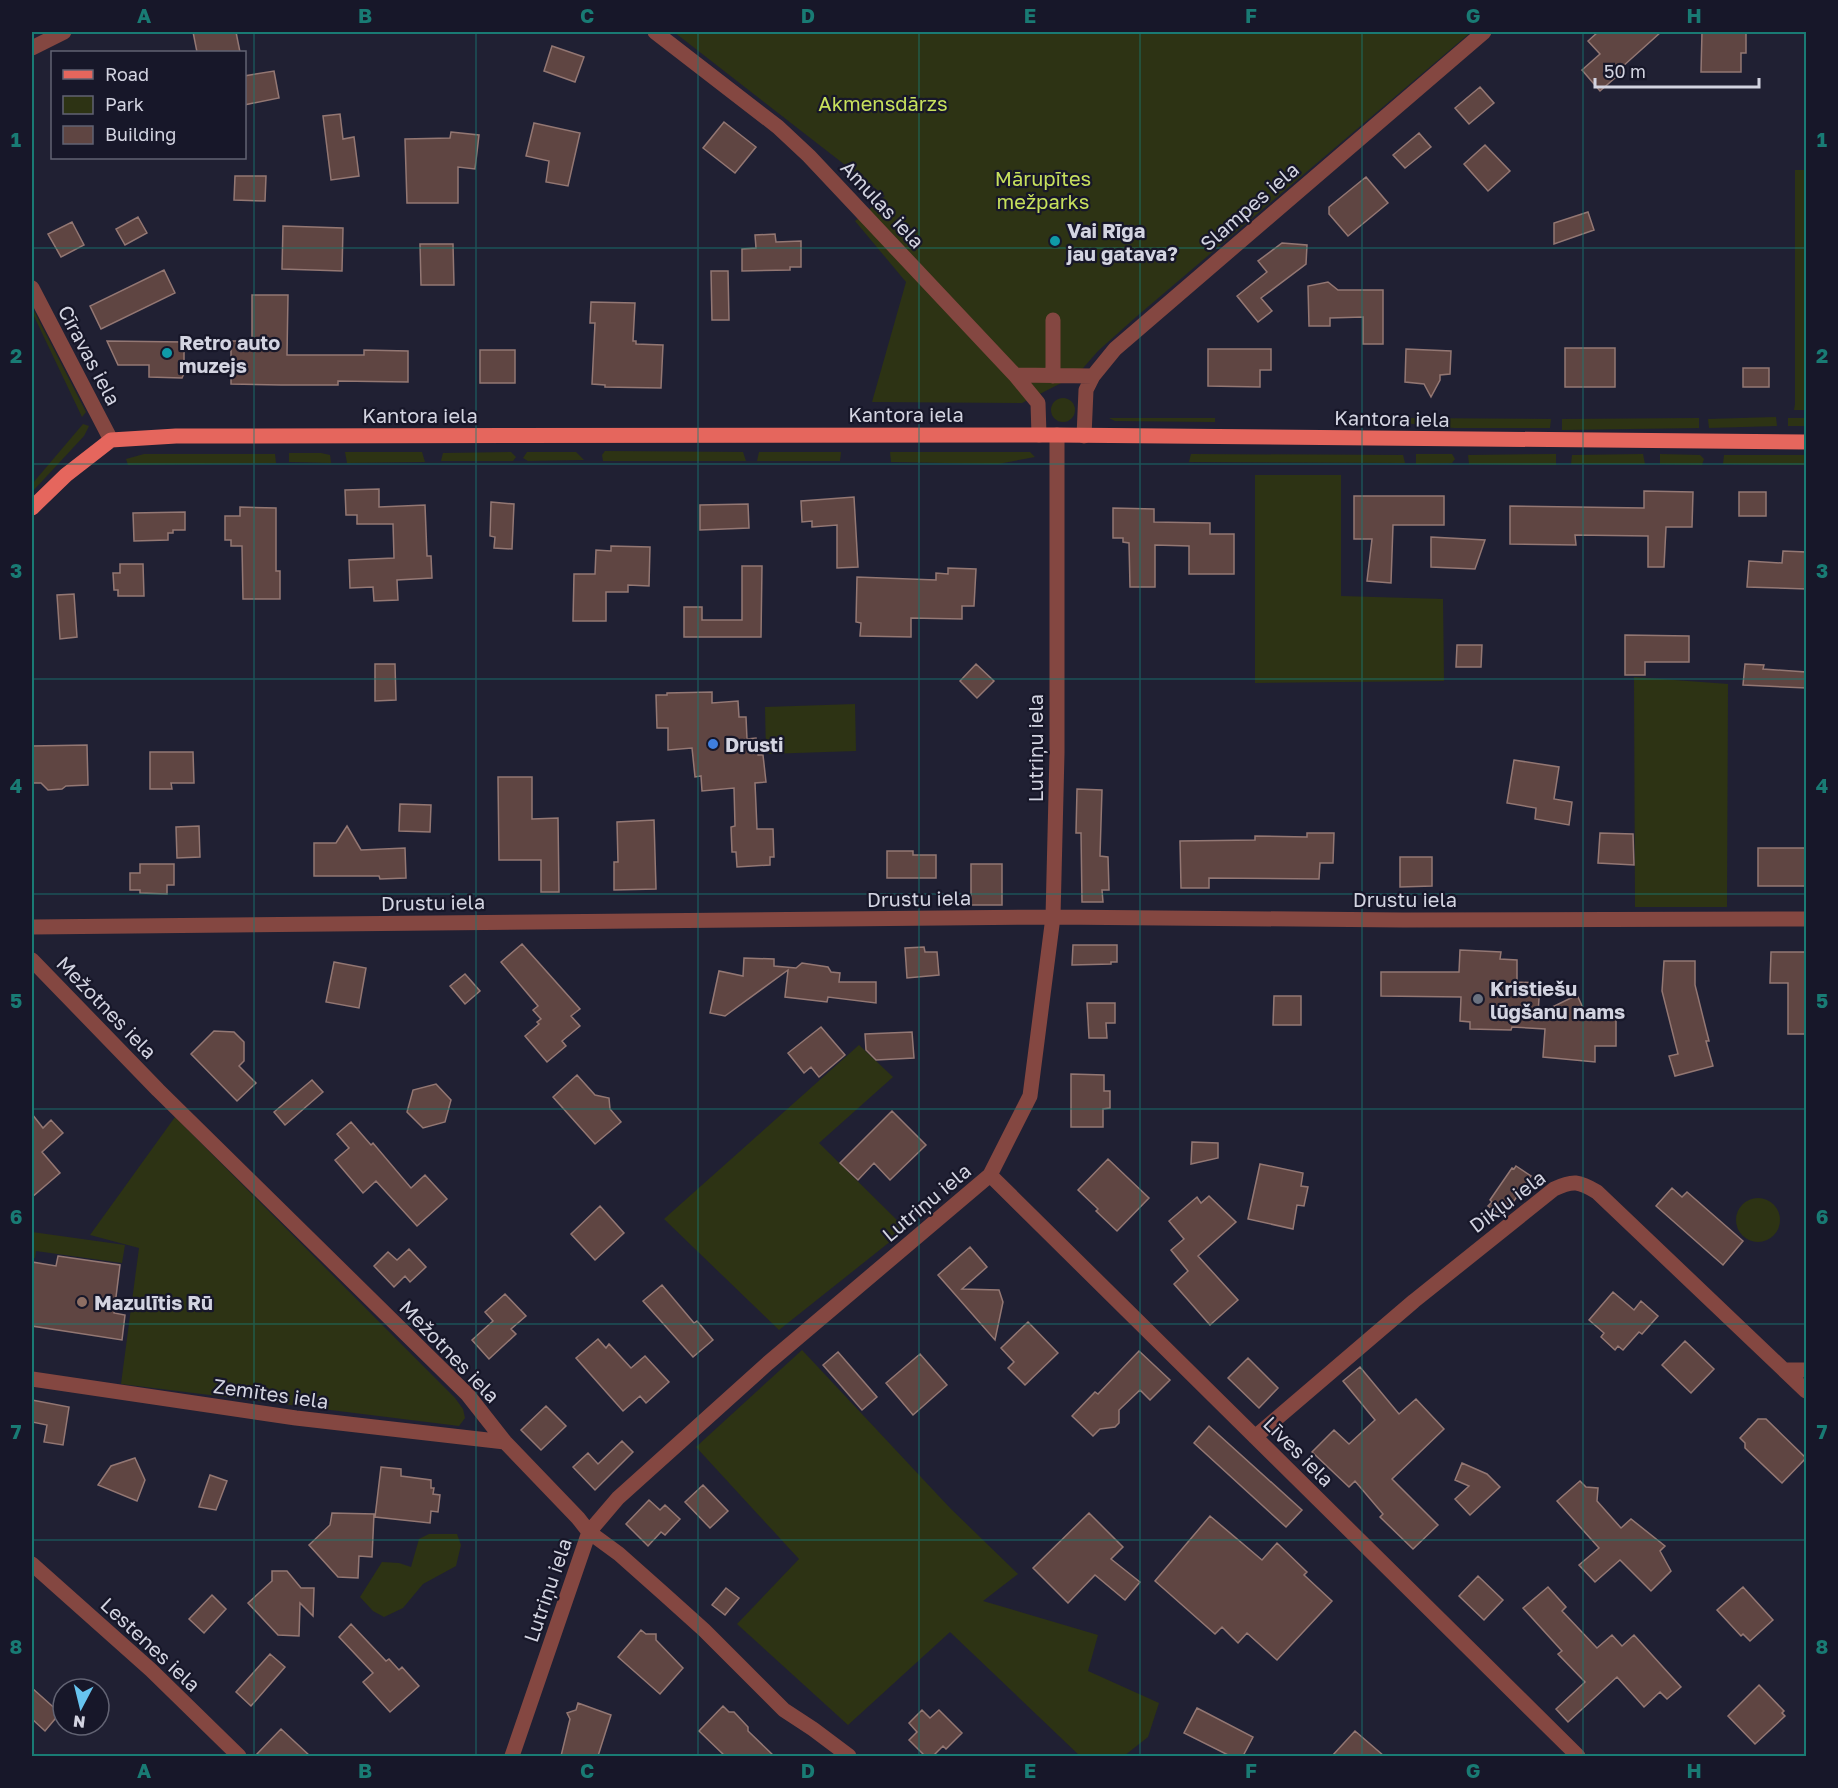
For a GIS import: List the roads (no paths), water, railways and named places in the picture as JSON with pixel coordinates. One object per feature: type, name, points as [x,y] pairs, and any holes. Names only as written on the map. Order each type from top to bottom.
[{"type":"main road","name":"Kantora iela","points":[[111,440],[176,436],[1057,435],[1806,442]]},
{"type":"main road","points":[[32,508],[66,475],[111,440]]},
{"type":"street","points":[[32,48],[64,32]]},
{"type":"street","name":"Amulas iela","points":[[655,32],[778,127],[809,156],[1016,375],[1038,403],[1039,435]]},
{"type":"street","name":"Slampes iela","points":[[1084,436],[1086,390],[1093,376],[1115,349],[1484,32]]},
{"type":"street","name":"Cīravas iela","points":[[32,288],[111,440]]},
{"type":"street","points":[[1053,320],[1053,376]]},
{"type":"street","points":[[1016,375],[1093,376]]},
{"type":"street","name":"Lutriņu iela","points":[[512,1756],[589,1532],[618,1498],[768,1363],[990,1174],[1030,1096],[1053,918],[1057,753],[1055,605],[1057,435]]},
{"type":"street","name":"Drustu iela","points":[[32,927],[1053,918],[1806,919]]},
{"type":"street","name":"Mežotnes iela","points":[[32,960],[158,1090],[468,1395],[505,1442],[589,1532],[619,1554],[704,1630],[784,1710],[849,1756]]},
{"type":"street","name":"Līves iela","points":[[990,1174],[1578,1756]]},
{"type":"street","name":"Dikļu iela","points":[[1255,1437],[1433,1286],[1554,1189],[1570,1181],[1585,1185],[1597,1192],[1806,1390]]},
{"type":"street","points":[[1786,1370],[1806,1370]]},
{"type":"street","name":"Zemītes iela","points":[[32,1379],[284,1416],[505,1442]]},
{"type":"street","name":"Lestenes iela","points":[[32,1564],[151,1670],[239,1756]]},
{"type":"place","name":"Vai Rīga jau gatava?","points":[[1055,241]]},
{"type":"place","name":"Retro auto muzejs","points":[[167,353]]},
{"type":"place","name":"Drusti","points":[[713,744]]},
{"type":"place","name":"Kristiešu lūgšanu nams","points":[[1478,999]]},
{"type":"place","name":"Mazulītis Rū","points":[[82,1302]]},
{"type":"park label","name":"Akmensdārzs","points":[[883,103]]},
{"type":"park label","name":"Mārupītes mežparks","points":[[1043,190]]}]
